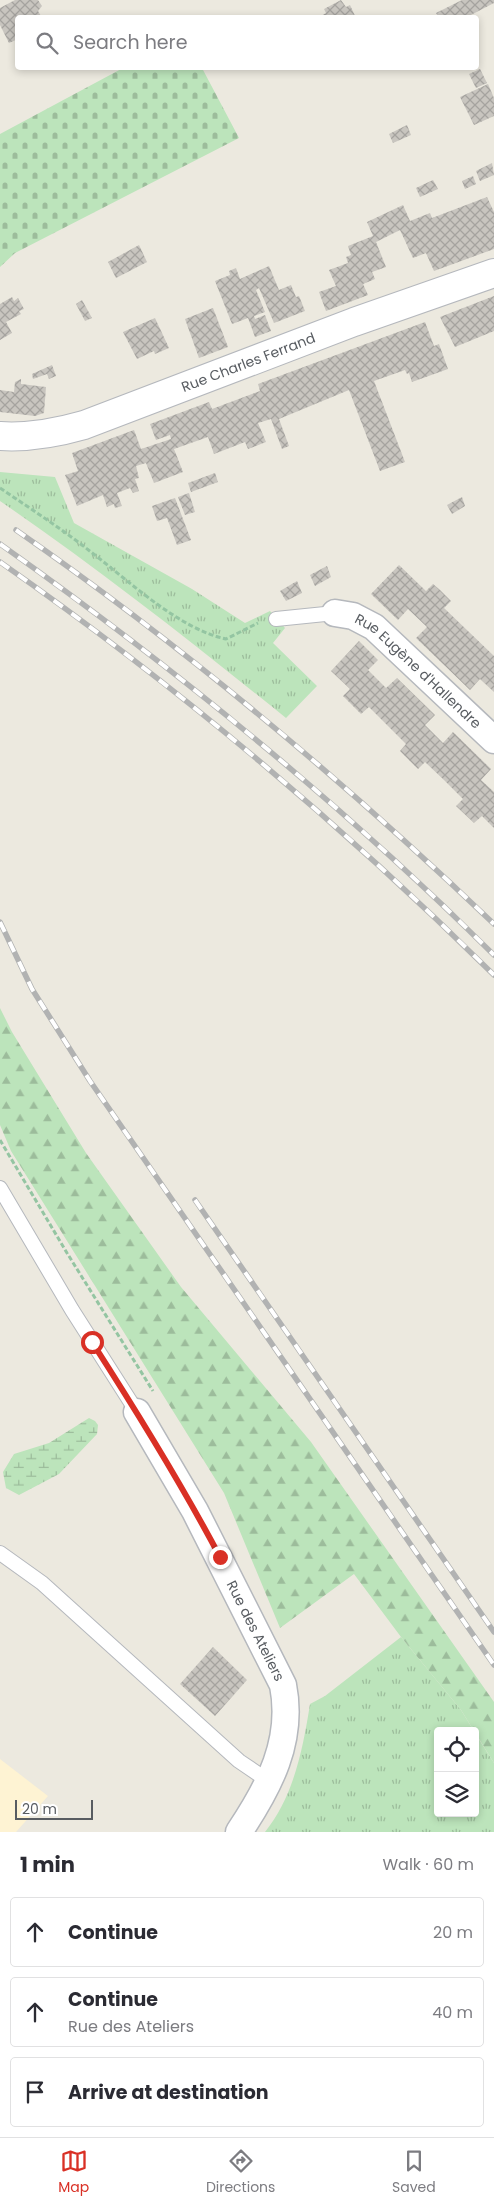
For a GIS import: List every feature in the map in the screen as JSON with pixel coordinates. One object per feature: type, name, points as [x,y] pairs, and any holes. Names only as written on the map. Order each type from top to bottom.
[{"type":"street","name":"Rue Charles Ferrand","points":[[0,436],[32,436],[57,433],[84,425],[354,322],[494,273]]},
{"type":"street","name":"Rue Eugène d'Hallendre","points":[[335,613],[353,616],[374,627],[494,740]]},
{"type":"street","name":"Rue des Ateliers","points":[[137,1412],[195,1511],[283,1685],[286,1701],[283,1741],[270,1782],[239,1832]]},
{"type":"lane","points":[[276,618],[335,613]]},
{"type":"lane","points":[[0,1188],[72,1310],[137,1412]]},
{"type":"lane","points":[[0,1553],[42,1583],[238,1761],[270,1782]]},
{"type":"path","points":[[0,488],[63,530],[160,606],[212,635],[226,639],[262,620],[276,618]]},
{"type":"shaded area","points":[[0,1759],[48,1796],[16,1832],[0,1832]]},
{"type":"green space","points":[[119,70],[203,70],[239,138],[15,253],[0,267],[0,134]]},
{"type":"green space","points":[[0,472],[55,477],[74,523],[192,589],[245,623],[270,611],[285,628],[273,643],[317,686],[286,718],[145,607],[0,501]]},
{"type":"green space","points":[[0,1008],[12,1032],[86,1153],[181,1287],[311,1442],[494,1702],[494,1763],[479,1739],[479,1727],[472,1727],[461,1710],[401,1637],[354,1574],[280,1628],[224,1493],[11,1151],[0,1125]]},
{"type":"green space","points":[[89,1418],[98,1425],[97,1434],[59,1474],[19,1495],[6,1488],[3,1472],[14,1454],[49,1443]]},
{"type":"green space","points":[[401,1637],[461,1710],[472,1727],[434,1727],[434,1817],[479,1817],[479,1739],[494,1763],[494,1832],[265,1832],[283,1803],[296,1771],[310,1704],[325,1696]]},
{"type":"building","points":[[15,0],[38,0],[42,6],[38,11],[40,15],[15,15],[15,40],[9,43],[0,25],[0,8]]},
{"type":"building","points":[[341,0],[346,7],[350,5],[355,15],[323,15],[326,13],[324,9]]},
{"type":"building","points":[[462,0],[494,0],[494,3],[471,15],[437,15],[436,13]]},
{"type":"building","points":[[479,69],[487,83],[476,88],[469,74]]},
{"type":"building","points":[[488,84],[494,98],[494,116],[474,125],[460,97]]},
{"type":"building","points":[[407,125],[411,135],[393,143],[389,134]]},
{"type":"building","points":[[492,163],[494,175],[480,181],[476,171]]},
{"type":"building","points":[[473,176],[476,184],[465,189],[462,181]]},
{"type":"building","points":[[433,180],[438,189],[420,197],[416,188]]},
{"type":"building","points":[[487,197],[494,212],[494,249],[434,271],[426,253],[413,258],[400,230],[376,242],[386,267],[372,272],[375,279],[363,284],[368,295],[326,311],[319,292],[336,286],[329,270],[348,263],[346,257],[351,255],[348,246],[373,236],[367,222],[403,205],[410,221],[430,213],[432,218]]},
{"type":"building","points":[[139,245],[147,262],[116,278],[108,262]]},
{"type":"building","points":[[269,266],[279,290],[291,285],[296,297],[299,296],[305,311],[274,323],[259,288],[256,290],[265,312],[254,316],[255,319],[265,315],[271,331],[255,337],[248,318],[232,324],[215,281],[230,275],[229,271],[236,268],[240,279]]},
{"type":"building","points":[[494,296],[494,331],[455,347],[440,317]]},
{"type":"building","points":[[12,297],[14,301],[18,298],[24,309],[19,311],[21,314],[6,322],[12,333],[0,340],[0,304]]},
{"type":"building","points":[[82,300],[92,318],[85,321],[76,304]]},
{"type":"building","points":[[213,308],[228,347],[199,358],[185,319]]},
{"type":"building","points":[[155,318],[169,348],[155,354],[154,351],[137,359],[123,332]]},
{"type":"building","points":[[425,322],[434,346],[439,344],[448,369],[412,382],[409,373],[407,374],[405,370],[374,381],[405,462],[380,471],[349,390],[279,419],[289,446],[282,449],[271,419],[258,423],[266,442],[248,449],[245,442],[214,454],[208,437],[174,449],[183,472],[154,483],[146,463],[136,466],[139,478],[135,479],[139,491],[133,493],[130,488],[117,493],[122,506],[115,508],[114,504],[107,507],[103,495],[77,506],[65,475],[78,471],[72,453],[134,430],[141,449],[171,439],[170,435],[156,440],[150,424],[209,402],[212,409],[260,391],[258,384]]},
{"type":"building","points":[[52,365],[56,376],[49,379],[47,374],[33,379],[32,374]]},
{"type":"building","points":[[21,379],[21,384],[46,387],[44,413],[35,416],[0,412],[0,390],[14,392],[15,382]]},
{"type":"building","points":[[215,473],[218,482],[191,492],[188,483]]},
{"type":"building","points":[[189,493],[195,512],[185,515],[178,497]]},
{"type":"building","points":[[462,497],[465,506],[452,514],[447,505]]},
{"type":"building","points":[[175,498],[191,540],[177,545],[167,518],[157,521],[152,506]]},
{"type":"building","points":[[399,565],[426,591],[433,584],[440,590],[451,601],[444,608],[494,656],[494,692],[480,679],[470,690],[416,638],[427,627],[408,609],[398,620],[371,594]]},
{"type":"building","points":[[327,566],[331,577],[315,586],[310,575]]},
{"type":"building","points":[[297,581],[302,593],[286,601],[280,591]]},
{"type":"building","points":[[359,641],[378,660],[368,670],[386,688],[397,678],[435,715],[425,725],[443,743],[453,732],[491,769],[481,780],[494,792],[494,828],[482,816],[474,823],[456,806],[463,799],[425,762],[418,769],[400,751],[406,744],[369,707],[361,714],[343,696],[350,689],[331,671]]},
{"type":"building","points":[[213,1647],[247,1680],[215,1716],[180,1684]]},
{"type":"railway","points":[[16,530],[141,621],[262,718],[380,819],[494,924]]},
{"type":"railway","points":[[0,544],[130,639],[256,739],[377,845],[494,955]]},
{"type":"railway","points":[[0,562],[130,657],[256,758],[377,864],[494,975]]},
{"type":"railway","points":[[0,922],[32,989],[90,1081],[494,1665]]},
{"type":"railway","points":[[195,1200],[494,1632]]},
{"type":"route","points":[[92,1342],[137,1412],[220,1557]]}]
